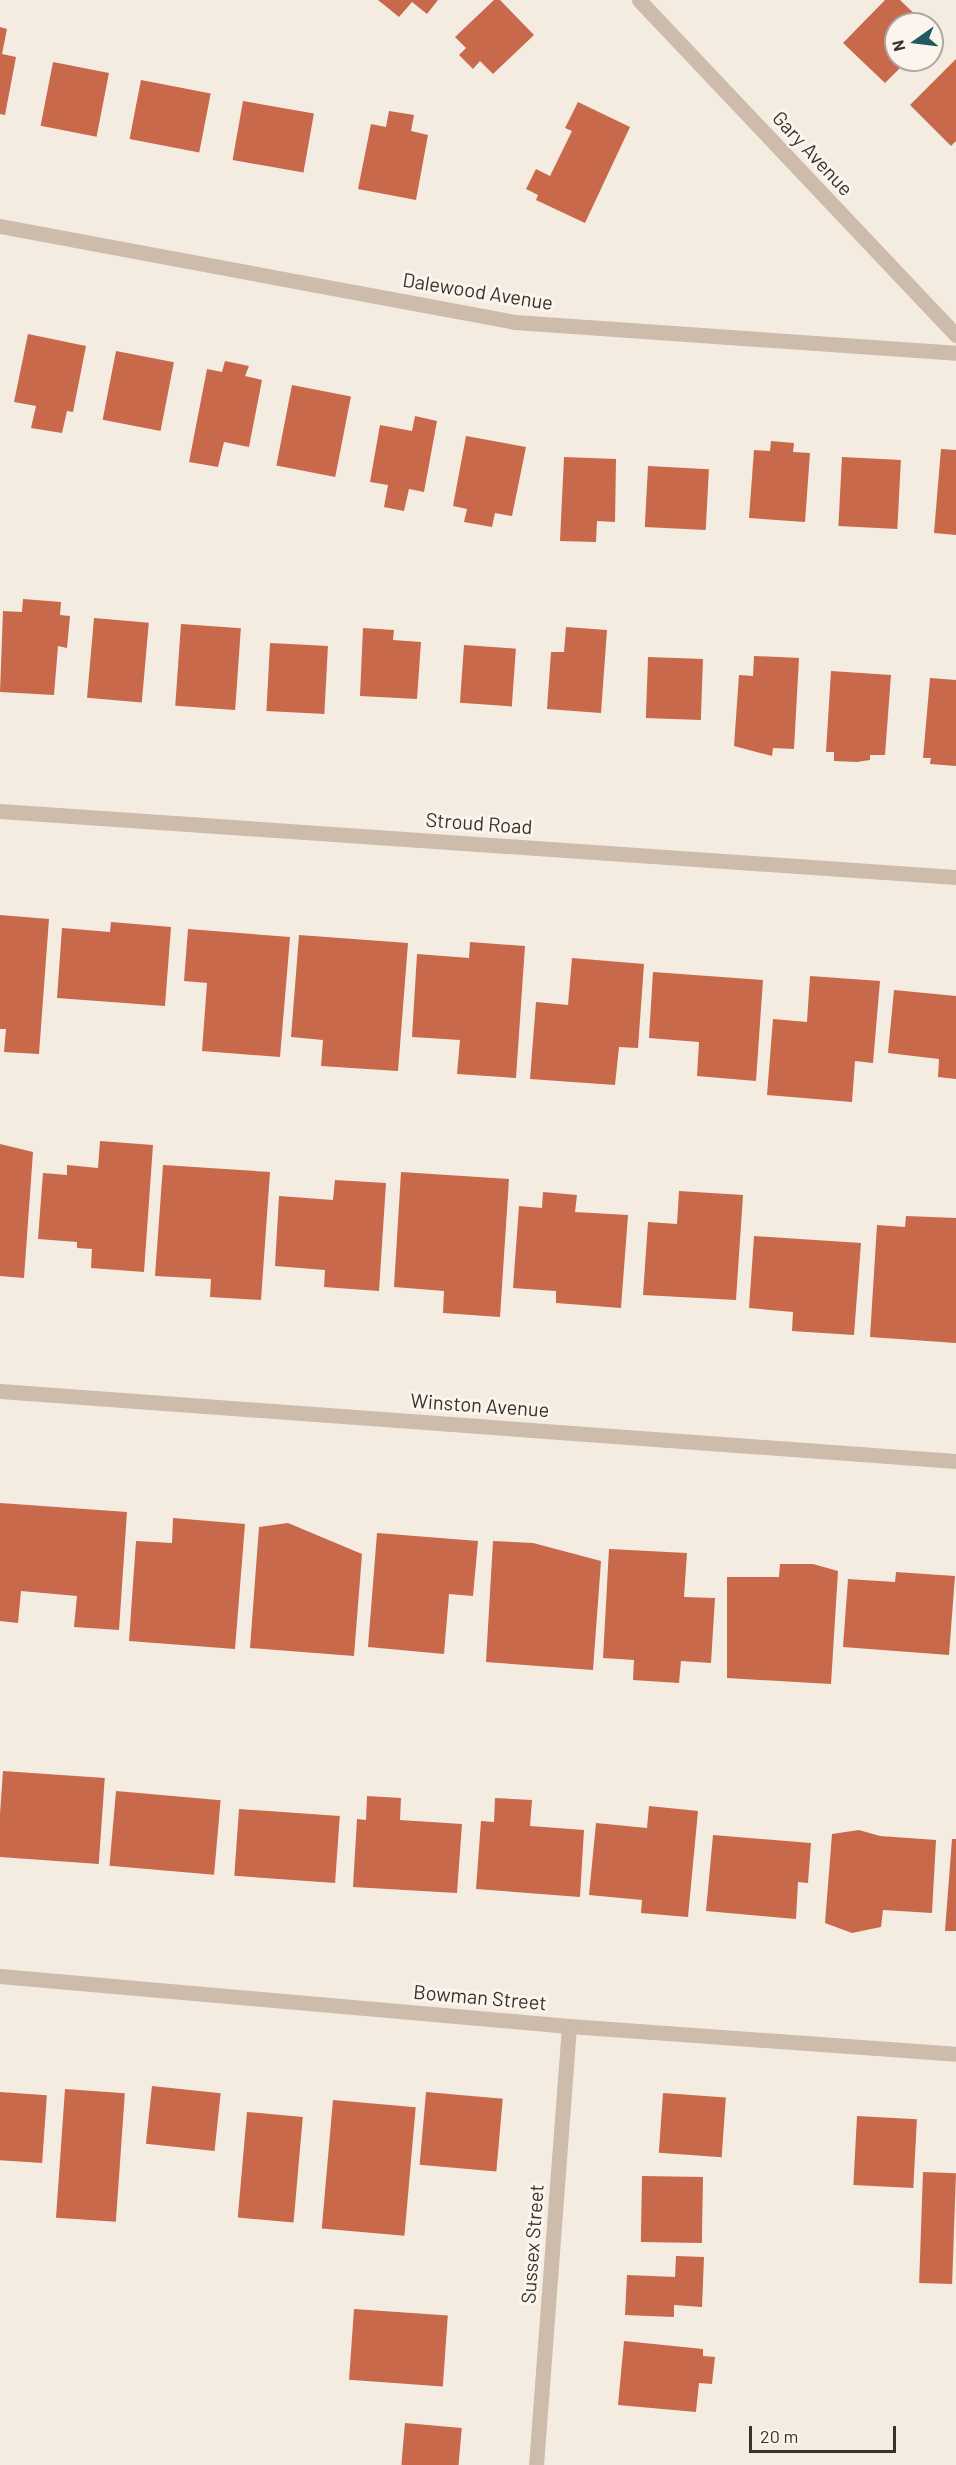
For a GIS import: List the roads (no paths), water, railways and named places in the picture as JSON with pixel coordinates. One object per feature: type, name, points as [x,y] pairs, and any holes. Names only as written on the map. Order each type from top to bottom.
[{"type":"street","name":"Gary Avenue","points":[[639,0],[956,334]]},
{"type":"street","name":"Dalewood Avenue","points":[[0,226],[515,322],[956,353]]},
{"type":"street","name":"Stroud Road","points":[[0,811],[956,877]]},
{"type":"street","name":"Winston Avenue","points":[[0,1391],[956,1461]]},
{"type":"street","name":"Bowman Street","points":[[0,1976],[569,2026],[956,2054]]},
{"type":"street","name":"Sussex Street","points":[[536,2465],[569,2026]]}]
